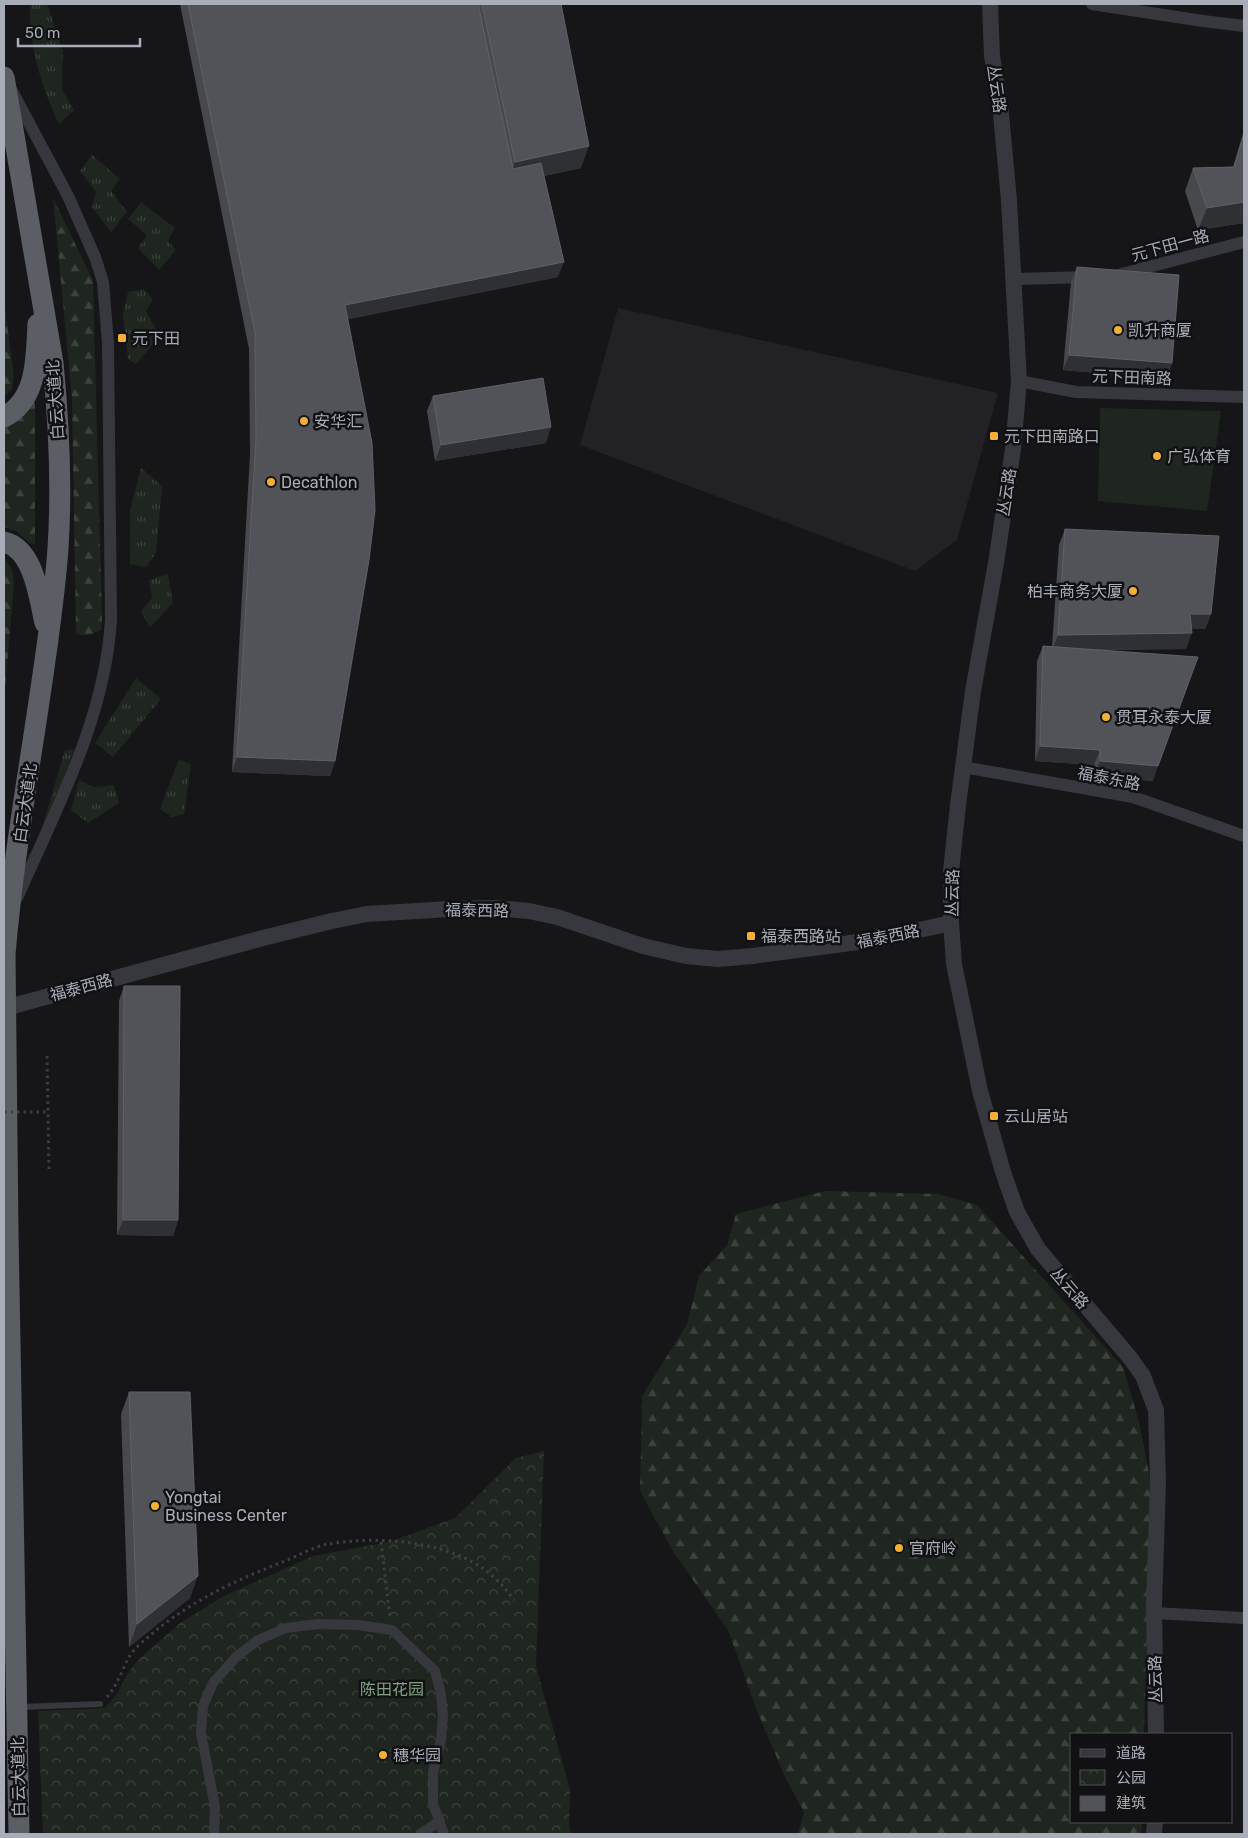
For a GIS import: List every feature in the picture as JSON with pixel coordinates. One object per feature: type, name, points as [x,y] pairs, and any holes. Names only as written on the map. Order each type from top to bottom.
[{"type":"highway","name":"白云大道北","points":[[4,77],[54,363],[57,429],[58,548],[48,638],[8,918],[5,954],[19,1834]]},
{"type":"highway","points":[[4,417],[14,411],[23,401],[33,378],[40,281]]},
{"type":"highway","points":[[4,542],[10,543],[20,550],[33,576],[48,638]]},
{"type":"street","name":"丛云路","points":[[990,4],[992,56],[1000,103],[1009,200],[1019,382],[1013,449],[962,768],[952,871],[951,923],[956,972],[980,1091],[1005,1178],[1017,1212],[1038,1249],[1132,1359],[1143,1376],[1156,1410],[1158,1483],[1154,1613],[1156,1733]]},
{"type":"street","points":[[1092,4],[1203,22],[1244,26]]},
{"type":"street","points":[[4,77],[68,196],[95,257],[103,282],[108,343],[111,620],[109,653],[105,672],[77,762],[8,918]]},
{"type":"street","name":"元下田一路","points":[[1013,279],[1112,277],[1244,242]]},
{"type":"street","name":"元下田南路","points":[[1019,382],[1076,392],[1244,397]]},
{"type":"street","name":"福泰东路","points":[[962,768],[1133,797],[1244,836]]},
{"type":"street","name":"福泰西路","points":[[5,1008],[263,938],[367,914],[495,908],[529,911],[557,917],[643,946],[686,956],[718,959],[873,940],[951,923]]},
{"type":"street","points":[[1154,1613],[1244,1618]]},
{"type":"street","points":[[214,1834],[215,1807],[201,1733],[203,1706],[214,1683],[236,1657],[258,1640],[286,1628],[318,1624],[358,1624],[392,1630],[435,1671],[441,1694],[443,1716],[441,1740],[433,1772],[434,1804],[444,1834]]},
{"type":"street","points":[[420,1834],[440,1822]]},
{"type":"lane","points":[[17,1707],[100,1704]]},
{"type":"path","points":[[47,1056],[49,1170]]},
{"type":"path","points":[[4,1112],[48,1112]]},
{"type":"path","points":[[100,1704],[110,1694],[130,1655],[168,1620],[202,1599],[249,1575],[323,1546],[363,1541],[409,1542],[456,1554],[484,1570],[503,1585],[514,1600]]},
{"type":"path","points":[[381,1541],[392,1630]]},
{"type":"shaded area","points":[[618,308],[998,393],[957,540],[915,571],[580,445]]},
{"type":"green space","points":[[30,4],[47,4],[63,51],[62,89],[74,110],[59,124],[37,65],[30,20]]},
{"type":"green space","points":[[92,155],[120,179],[111,191],[127,212],[111,232],[92,207],[96,192],[80,171]]},
{"type":"green space","points":[[53,197],[93,281],[102,620],[101,630],[85,635],[76,634],[72,399]]},
{"type":"green space","points":[[141,202],[175,228],[168,241],[176,250],[159,270],[138,248],[147,235],[128,219]]},
{"type":"green space","points":[[144,289],[153,299],[146,311],[160,336],[136,364],[128,359],[123,314],[128,292]]},
{"type":"green space","points":[[4,299],[14,377],[12,389],[4,397]]},
{"type":"green space","points":[[28,402],[35,402],[35,544],[30,543],[16,531],[4,527],[4,424]]},
{"type":"green space","name":"广弘体育","points":[[1100,408],[1221,411],[1207,511],[1098,501]]},
{"type":"green space","points":[[141,468],[162,486],[156,553],[146,567],[130,564],[130,510]]},
{"type":"green space","points":[[4,557],[12,569],[14,583],[4,702]]},
{"type":"green space","points":[[168,574],[173,603],[150,627],[141,612],[152,598],[149,580]]},
{"type":"green space","points":[[136,678],[161,699],[113,757],[95,743]]},
{"type":"green space","points":[[74,749],[36,857],[42,828],[65,750]]},
{"type":"green space","points":[[179,759],[191,765],[184,814],[172,817],[160,809]]},
{"type":"green space","points":[[79,780],[94,787],[114,785],[119,803],[88,823],[71,810]]},
{"type":"green space","points":[[825,1191],[939,1194],[977,1205],[1123,1367],[1139,1422],[1151,1484],[1144,1733],[1070,1733],[1070,1823],[1142,1823],[1141,1834],[798,1834],[804,1812],[784,1775],[756,1708],[728,1630],[674,1553],[640,1491],[642,1396],[687,1324],[699,1276],[727,1245],[736,1214]]},
{"type":"green space","name":"陈田花园","points":[[544,1451],[536,1666],[570,1790],[569,1827],[571,1834],[43,1834],[38,1711],[105,1708],[117,1694],[126,1676],[137,1661],[180,1623],[224,1596],[313,1556],[389,1542],[455,1518],[516,1458]]},
{"type":"building","name":"安华汇","points":[[188,4],[478,4],[513,169],[541,163],[564,262],[345,305],[372,443],[375,510],[369,560],[335,761],[237,757],[256,439],[255,333]]},
{"type":"building","points":[[482,4],[561,4],[589,146],[515,162]]},
{"type":"building","points":[[1244,134],[1244,202],[1207,208],[1193,168],[1234,167]]},
{"type":"building","name":"凯升商厦","points":[[1077,267],[1179,275],[1172,363],[1069,355]]},
{"type":"building","points":[[543,378],[551,427],[441,445],[433,396]]},
{"type":"building","name":"柏丰商务大厦","points":[[1065,529],[1219,536],[1211,614],[1190,614],[1192,633],[1058,635]]},
{"type":"building","name":"贯耳永泰大厦","points":[[1043,646],[1198,657],[1158,766],[1100,761],[1100,750],[1040,746]]},
{"type":"building","points":[[124,986],[180,986],[178,1220],[123,1220]]},
{"type":"building","name":"Yongtai Business Center","points":[[129,1392],[190,1392],[198,1576],[137,1624]]},
{"type":"place","name":"凯升商厦","points":[[1118,330]]},
{"type":"place","name":"元下田","points":[[122,338]]},
{"type":"place","name":"安华汇","points":[[304,421]]},
{"type":"place","name":"元下田南路口","points":[[994,436]]},
{"type":"place","name":"广弘体育","points":[[1157,456]]},
{"type":"place","name":"Decathlon","points":[[271,482]]},
{"type":"place","name":"柏丰商务大厦","points":[[1133,591]]},
{"type":"place","name":"贯耳永泰大厦","points":[[1106,717]]},
{"type":"place","name":"福泰西路站","points":[[751,936]]},
{"type":"place","name":"云山居站","points":[[994,1116]]},
{"type":"place","name":"Yongtai Business Center","points":[[155,1506]]},
{"type":"place","name":"官府岭","points":[[899,1548]]},
{"type":"place","name":"穗华园","points":[[383,1755]]}]
